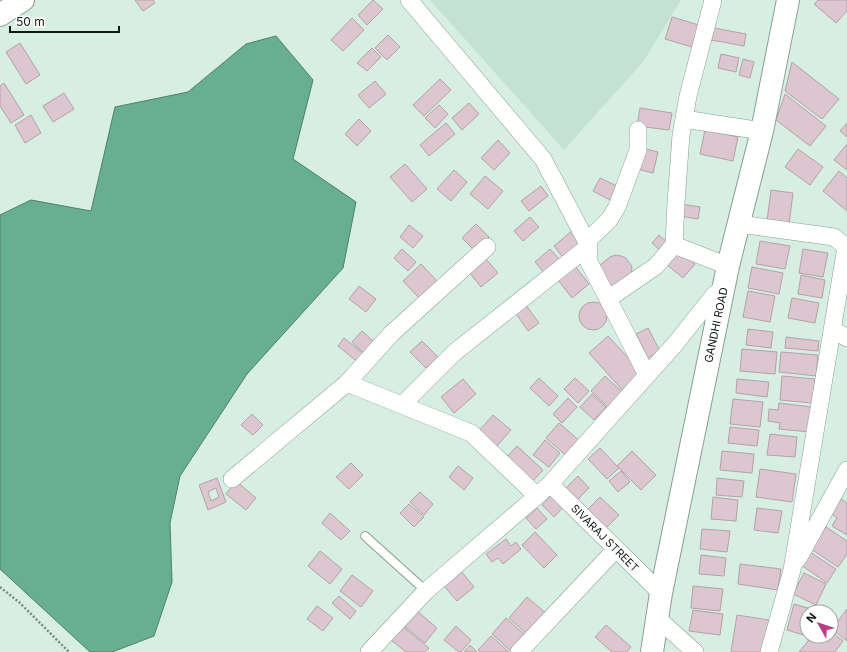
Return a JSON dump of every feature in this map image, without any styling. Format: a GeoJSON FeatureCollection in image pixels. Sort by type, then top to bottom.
{"type":"FeatureCollection","features":[{"type":"Feature","properties":{"kind":"main road"},"geometry":{"type":"LineString","coordinates":[[0,15],[23,0]]}},
{"type":"Feature","properties":{"kind":"main road","name":"GANDHI ROAD"},"geometry":{"type":"LineString","coordinates":[[652,652],[656,617],[723,288],[762,131],[788,0]]}},
{"type":"Feature","properties":{"kind":"street"},"geometry":{"type":"LineString","coordinates":[[409,0],[543,159],[588,244],[588,260],[647,375]]}},
{"type":"Feature","properties":{"kind":"street"},"geometry":{"type":"LineString","coordinates":[[608,299],[656,266],[674,245],[681,135],[688,96],[713,0]]}},
{"type":"Feature","properties":{"kind":"street"},"geometry":{"type":"LineString","coordinates":[[684,119],[762,131]]}},
{"type":"Feature","properties":{"kind":"street"},"geometry":{"type":"LineString","coordinates":[[402,405],[455,352],[588,244],[609,220],[617,207],[638,150],[638,130]]}},
{"type":"Feature","properties":{"kind":"street"},"geometry":{"type":"LineString","coordinates":[[739,224],[834,238],[847,247],[792,570],[769,652]]}},
{"type":"Feature","properties":{"kind":"street"},"geometry":{"type":"LineString","coordinates":[[674,245],[728,266]]}},
{"type":"Feature","properties":{"kind":"street"},"geometry":{"type":"LineString","coordinates":[[232,479],[347,383],[391,334],[487,247]]}},
{"type":"Feature","properties":{"kind":"street"},"geometry":{"type":"LineString","coordinates":[[370,652],[426,591],[550,484],[676,343],[714,295],[723,288]]}},
{"type":"Feature","properties":{"kind":"street"},"geometry":{"type":"LineString","coordinates":[[832,329],[847,338]]}},
{"type":"Feature","properties":{"kind":"street"},"geometry":{"type":"LineString","coordinates":[[347,383],[471,432],[537,496]]}},
{"type":"Feature","properties":{"kind":"street"},"geometry":{"type":"LineString","coordinates":[[792,570],[847,470]]}},
{"type":"Feature","properties":{"kind":"street","name":"SIVARAJ STREET"},"geometry":{"type":"LineString","coordinates":[[550,484],[661,593]]}},
{"type":"Feature","properties":{"kind":"street"},"geometry":{"type":"LineString","coordinates":[[519,652],[616,549]]}},
{"type":"Feature","properties":{"kind":"street"},"geometry":{"type":"LineString","coordinates":[[656,617],[695,652]]}},
{"type":"Feature","properties":{"kind":"lane"},"geometry":{"type":"LineString","coordinates":[[364,536],[426,591]]}},
{"type":"Feature","properties":{"kind":"path"},"geometry":{"type":"LineString","coordinates":[[0,587],[20,603],[69,652]]}},
{"type":"Feature","properties":{"kind":"shaded area"},"geometry":{"type":"Polygon","coordinates":[[[430,0],[681,0],[643,62],[564,150],[430,0]]]}},
{"type":"Feature","properties":{"kind":"shaded area"},"geometry":{"type":"Polygon","coordinates":[[[276,36],[313,80],[293,159],[356,202],[343,268],[247,374],[180,476],[170,523],[172,582],[154,636],[112,652],[90,652],[0,569],[0,215],[31,200],[91,211],[115,107],[188,92],[246,44],[276,36]]]}},
{"type":"Feature","properties":{"kind":"building"},"geometry":{"type":"Polygon","coordinates":[[[135,0],[153,0],[155,3],[143,11],[135,0]]]}},
{"type":"Feature","properties":{"kind":"building"},"geometry":{"type":"Polygon","coordinates":[[[373,0],[383,9],[367,25],[358,15],[373,0]]]}},
{"type":"Feature","properties":{"kind":"building"},"geometry":{"type":"Polygon","coordinates":[[[818,0],[847,0],[847,11],[836,23],[814,4],[818,0]]]}},
{"type":"Feature","properties":{"kind":"building"},"geometry":{"type":"Polygon","coordinates":[[[672,17],[699,25],[692,47],[665,39],[672,17]]]}},
{"type":"Feature","properties":{"kind":"building"},"geometry":{"type":"Polygon","coordinates":[[[352,18],[364,30],[343,51],[331,40],[352,18]]]}},
{"type":"Feature","properties":{"kind":"building"},"geometry":{"type":"Polygon","coordinates":[[[709,27],[746,34],[744,46],[706,39],[709,27]]]}},
{"type":"Feature","properties":{"kind":"building"},"geometry":{"type":"Polygon","coordinates":[[[388,35],[400,47],[387,60],[375,48],[388,35]]]}},
{"type":"Feature","properties":{"kind":"building"},"geometry":{"type":"Polygon","coordinates":[[[20,43],[40,75],[26,84],[6,52],[20,43]]]}},
{"type":"Feature","properties":{"kind":"building"},"geometry":{"type":"Polygon","coordinates":[[[372,48],[381,57],[367,71],[357,63],[372,48]]]}},
{"type":"Feature","properties":{"kind":"building"},"geometry":{"type":"Polygon","coordinates":[[[721,54],[739,58],[736,72],[718,68],[721,54]]]}},
{"type":"Feature","properties":{"kind":"building"},"geometry":{"type":"Polygon","coordinates":[[[743,59],[754,62],[750,78],[739,75],[743,59]]]}},
{"type":"Feature","properties":{"kind":"building"},"geometry":{"type":"Polygon","coordinates":[[[792,62],[839,99],[822,119],[785,91],[792,62]]]}},
{"type":"Feature","properties":{"kind":"building"},"geometry":{"type":"Polygon","coordinates":[[[440,79],[451,90],[424,116],[413,105],[440,79]]]}},
{"type":"Feature","properties":{"kind":"building"},"geometry":{"type":"Polygon","coordinates":[[[375,81],[386,94],[369,108],[358,95],[375,81]]]}},
{"type":"Feature","properties":{"kind":"building"},"geometry":{"type":"Polygon","coordinates":[[[4,83],[24,115],[11,123],[0,106],[0,86],[4,83]]]}},
{"type":"Feature","properties":{"kind":"building"},"geometry":{"type":"Polygon","coordinates":[[[64,93],[74,109],[53,122],[43,106],[64,93]]]}},
{"type":"Feature","properties":{"kind":"building"},"geometry":{"type":"Polygon","coordinates":[[[785,94],[826,126],[810,146],[776,120],[785,94]]]}},
{"type":"Feature","properties":{"kind":"building"},"geometry":{"type":"Polygon","coordinates":[[[469,103],[479,114],[462,130],[452,118],[469,103]]]}},
{"type":"Feature","properties":{"kind":"building"},"geometry":{"type":"Polygon","coordinates":[[[439,105],[448,114],[435,128],[425,118],[439,105]]]}},
{"type":"Feature","properties":{"kind":"building"},"geometry":{"type":"Polygon","coordinates":[[[640,108],[672,113],[669,130],[637,126],[640,108]]]}},
{"type":"Feature","properties":{"kind":"building"},"geometry":{"type":"Polygon","coordinates":[[[31,115],[41,133],[25,143],[15,125],[31,115]]]}},
{"type":"Feature","properties":{"kind":"building"},"geometry":{"type":"Polygon","coordinates":[[[359,119],[371,131],[357,146],[345,134],[359,119]]]}},
{"type":"Feature","properties":{"kind":"building"},"geometry":{"type":"Polygon","coordinates":[[[446,123],[455,134],[429,156],[420,145],[446,123]]]}},
{"type":"Feature","properties":{"kind":"building"},"geometry":{"type":"Polygon","coordinates":[[[847,123],[847,137],[840,131],[847,123]]]}},
{"type":"Feature","properties":{"kind":"building"},"geometry":{"type":"Polygon","coordinates":[[[705,130],[738,137],[733,161],[700,154],[705,130]]]}},
{"type":"Feature","properties":{"kind":"building"},"geometry":{"type":"Polygon","coordinates":[[[498,140],[510,153],[494,170],[481,158],[498,140]]]}},
{"type":"Feature","properties":{"kind":"building"},"geometry":{"type":"Polygon","coordinates":[[[847,144],[847,170],[834,160],[847,144]]]}},
{"type":"Feature","properties":{"kind":"building"},"geometry":{"type":"Polygon","coordinates":[[[642,148],[658,152],[653,173],[637,169],[642,148]]]}},
{"type":"Feature","properties":{"kind":"building"},"geometry":{"type":"Polygon","coordinates":[[[798,149],[823,167],[810,185],[785,167],[798,149]]]}},
{"type":"Feature","properties":{"kind":"building"},"geometry":{"type":"Polygon","coordinates":[[[405,164],[427,189],[412,202],[390,177],[405,164]]]}},
{"type":"Feature","properties":{"kind":"building"},"geometry":{"type":"Polygon","coordinates":[[[454,170],[467,182],[451,201],[437,189],[454,170]]]}},
{"type":"Feature","properties":{"kind":"building"},"geometry":{"type":"Polygon","coordinates":[[[839,171],[847,178],[847,211],[823,191],[839,171]]]}},
{"type":"Feature","properties":{"kind":"building"},"geometry":{"type":"Polygon","coordinates":[[[485,176],[503,191],[488,209],[470,194],[485,176]]]}},
{"type":"Feature","properties":{"kind":"building"},"geometry":{"type":"Polygon","coordinates":[[[600,178],[619,187],[612,201],[593,191],[600,178]]]}},
{"type":"Feature","properties":{"kind":"building"},"geometry":{"type":"Polygon","coordinates":[[[541,186],[548,196],[529,211],[521,201],[541,186]]]}},
{"type":"Feature","properties":{"kind":"building"},"geometry":{"type":"Polygon","coordinates":[[[771,190],[793,193],[789,224],[767,221],[771,190]]]}},
{"type":"Feature","properties":{"kind":"building"},"geometry":{"type":"Polygon","coordinates":[[[682,204],[700,207],[698,219],[680,216],[682,204]]]}},
{"type":"Feature","properties":{"kind":"building"},"geometry":{"type":"Polygon","coordinates":[[[530,217],[539,227],[523,241],[514,231],[530,217]]]}},
{"type":"Feature","properties":{"kind":"building"},"geometry":{"type":"Polygon","coordinates":[[[476,224],[489,237],[475,251],[462,238],[476,224]]]}},
{"type":"Feature","properties":{"kind":"building"},"geometry":{"type":"Polygon","coordinates":[[[409,225],[423,236],[413,248],[400,237],[409,225]]]}},
{"type":"Feature","properties":{"kind":"building"},"geometry":{"type":"Polygon","coordinates":[[[574,229],[586,244],[565,260],[554,246],[574,229]]]}},
{"type":"Feature","properties":{"kind":"building"},"geometry":{"type":"Polygon","coordinates":[[[659,235],[668,243],[661,251],[652,243],[659,235]]]}},
{"type":"Feature","properties":{"kind":"building"},"geometry":{"type":"Polygon","coordinates":[[[760,241],[790,246],[785,269],[756,264],[760,241]]]}},
{"type":"Feature","properties":{"kind":"building"},"geometry":{"type":"Polygon","coordinates":[[[402,249],[416,262],[408,271],[394,258],[402,249]]]}},
{"type":"Feature","properties":{"kind":"building"},"geometry":{"type":"Polygon","coordinates":[[[550,249],[561,261],[546,275],[535,262],[550,249]]]}},
{"type":"Feature","properties":{"kind":"building"},"geometry":{"type":"Polygon","coordinates":[[[803,249],[828,253],[823,277],[799,273],[803,249]]]}},
{"type":"Feature","properties":{"kind":"building"},"geometry":{"type":"Polygon","coordinates":[[[677,250],[695,264],[683,278],[666,264],[677,250]]]}},
{"type":"Feature","properties":{"kind":"building"},"geometry":{"type":"Polygon","coordinates":[[[615,255],[626,258],[632,267],[631,279],[612,288],[608,286],[600,265],[615,255]]]}},
{"type":"Feature","properties":{"kind":"building"},"geometry":{"type":"Polygon","coordinates":[[[486,259],[498,273],[481,287],[469,272],[486,259]]]}},
{"type":"Feature","properties":{"kind":"building"},"geometry":{"type":"Polygon","coordinates":[[[421,264],[437,281],[419,298],[403,281],[421,264]]]}},
{"type":"Feature","properties":{"kind":"building"},"geometry":{"type":"Polygon","coordinates":[[[575,266],[589,284],[572,298],[558,280],[575,266]]]}},
{"type":"Feature","properties":{"kind":"building"},"geometry":{"type":"Polygon","coordinates":[[[752,267],[783,273],[779,294],[748,288],[752,267]]]}},
{"type":"Feature","properties":{"kind":"building"},"geometry":{"type":"Polygon","coordinates":[[[801,275],[825,280],[822,298],[798,294],[801,275]]]}},
{"type":"Feature","properties":{"kind":"building"},"geometry":{"type":"Polygon","coordinates":[[[359,286],[376,299],[366,312],[349,299],[359,286]]]}},
{"type":"Feature","properties":{"kind":"building"},"geometry":{"type":"Polygon","coordinates":[[[748,291],[775,296],[770,322],[743,317],[748,291]]]}},
{"type":"Feature","properties":{"kind":"building"},"geometry":{"type":"Polygon","coordinates":[[[792,298],[819,303],[815,323],[788,318],[792,298]]]}},
{"type":"Feature","properties":{"kind":"building"},"geometry":{"type":"Polygon","coordinates":[[[593,302],[603,306],[607,316],[603,326],[593,330],[583,326],[579,316],[583,306],[593,302]]]}},
{"type":"Feature","properties":{"kind":"building"},"geometry":{"type":"Polygon","coordinates":[[[525,304],[539,323],[528,331],[515,312],[525,304]]]}},
{"type":"Feature","properties":{"kind":"building"},"geometry":{"type":"Polygon","coordinates":[[[648,328],[660,351],[648,358],[636,334],[648,328]]]}},
{"type":"Feature","properties":{"kind":"building"},"geometry":{"type":"Polygon","coordinates":[[[748,329],[773,332],[771,348],[746,345],[748,329]]]}},
{"type":"Feature","properties":{"kind":"building"},"geometry":{"type":"Polygon","coordinates":[[[362,331],[375,343],[365,354],[352,342],[362,331]]]}},
{"type":"Feature","properties":{"kind":"building"},"geometry":{"type":"Polygon","coordinates":[[[608,336],[643,374],[624,392],[589,353],[608,336]]]}},
{"type":"Feature","properties":{"kind":"building"},"geometry":{"type":"Polygon","coordinates":[[[786,337],[819,341],[818,351],[785,348],[786,337]]]}},
{"type":"Feature","properties":{"kind":"building"},"geometry":{"type":"Polygon","coordinates":[[[344,338],[365,355],[359,363],[338,346],[344,338]]]}},
{"type":"Feature","properties":{"kind":"building"},"geometry":{"type":"Polygon","coordinates":[[[422,341],[438,357],[426,368],[410,352],[422,341]]]}},
{"type":"Feature","properties":{"kind":"building"},"geometry":{"type":"Polygon","coordinates":[[[742,349],[777,352],[775,374],[740,371],[742,349]]]}},
{"type":"Feature","properties":{"kind":"building"},"geometry":{"type":"Polygon","coordinates":[[[781,352],[818,355],[816,376],[779,372],[781,352]]]}},
{"type":"Feature","properties":{"kind":"building"},"geometry":{"type":"Polygon","coordinates":[[[605,376],[622,392],[608,407],[591,391],[605,376]]]}},
{"type":"Feature","properties":{"kind":"building"},"geometry":{"type":"Polygon","coordinates":[[[782,376],[815,379],[812,403],[780,400],[782,376]]]}},
{"type":"Feature","properties":{"kind":"building"},"geometry":{"type":"Polygon","coordinates":[[[539,378],[558,396],[549,406],[530,388],[539,378]]]}},
{"type":"Feature","properties":{"kind":"building"},"geometry":{"type":"Polygon","coordinates":[[[575,378],[589,391],[578,403],[564,389],[575,378]]]}},
{"type":"Feature","properties":{"kind":"building"},"geometry":{"type":"Polygon","coordinates":[[[463,379],[476,394],[454,413],[441,397],[463,379]]]}},
{"type":"Feature","properties":{"kind":"building"},"geometry":{"type":"Polygon","coordinates":[[[737,379],[769,382],[767,397],[736,393],[737,379]]]}},
{"type":"Feature","properties":{"kind":"building"},"geometry":{"type":"Polygon","coordinates":[[[592,394],[606,407],[594,420],[580,407],[592,394]]]}},
{"type":"Feature","properties":{"kind":"building"},"geometry":{"type":"Polygon","coordinates":[[[568,398],[577,407],[562,423],[553,414],[568,398]]]}},
{"type":"Feature","properties":{"kind":"building"},"geometry":{"type":"Polygon","coordinates":[[[733,399],[763,402],[760,427],[730,424],[733,399]]]}},
{"type":"Feature","properties":{"kind":"building"},"geometry":{"type":"Polygon","coordinates":[[[779,403],[812,407],[810,432],[779,429],[780,423],[768,421],[769,409],[778,410],[779,403]]]}},
{"type":"Feature","properties":{"kind":"building"},"geometry":{"type":"Polygon","coordinates":[[[252,414],[263,425],[253,435],[241,425],[252,414]]]}},
{"type":"Feature","properties":{"kind":"building"},"geometry":{"type":"Polygon","coordinates":[[[493,415],[511,430],[496,447],[478,432],[493,415]]]}},
{"type":"Feature","properties":{"kind":"building"},"geometry":{"type":"Polygon","coordinates":[[[559,423],[582,443],[569,458],[546,438],[559,423]]]}},
{"type":"Feature","properties":{"kind":"building"},"geometry":{"type":"Polygon","coordinates":[[[730,427],[759,430],[757,446],[728,443],[730,427]]]}},
{"type":"Feature","properties":{"kind":"building"},"geometry":{"type":"Polygon","coordinates":[[[770,434],[797,437],[795,457],[767,455],[770,434]]]}},
{"type":"Feature","properties":{"kind":"building"},"geometry":{"type":"Polygon","coordinates":[[[545,440],[560,453],[549,467],[533,455],[545,440]]]}},
{"type":"Feature","properties":{"kind":"building"},"geometry":{"type":"Polygon","coordinates":[[[517,446],[543,470],[530,484],[505,459],[517,446]]]}},
{"type":"Feature","properties":{"kind":"building"},"geometry":{"type":"Polygon","coordinates":[[[600,448],[619,468],[607,479],[588,459],[600,448]]]}},
{"type":"Feature","properties":{"kind":"building"},"geometry":{"type":"Polygon","coordinates":[[[632,451],[656,475],[641,490],[617,466],[632,451]]]}},
{"type":"Feature","properties":{"kind":"building"},"geometry":{"type":"Polygon","coordinates":[[[722,451],[754,454],[752,473],[720,470],[722,451]]]}},
{"type":"Feature","properties":{"kind":"building"},"geometry":{"type":"Polygon","coordinates":[[[351,463],[363,475],[349,489],[336,477],[351,463]]]}},
{"type":"Feature","properties":{"kind":"building"},"geometry":{"type":"Polygon","coordinates":[[[458,466],[473,478],[464,490],[449,477],[458,466]]]}},
{"type":"Feature","properties":{"kind":"building"},"geometry":{"type":"Polygon","coordinates":[[[760,469],[796,474],[792,502],[756,497],[760,469]]]}},
{"type":"Feature","properties":{"kind":"building"},"geometry":{"type":"Polygon","coordinates":[[[621,471],[630,482],[618,492],[609,481],[621,471]]]}},
{"type":"Feature","properties":{"kind":"building"},"geometry":{"type":"Polygon","coordinates":[[[578,476],[589,488],[576,501],[564,490],[578,476]]]}},
{"type":"Feature","properties":{"kind":"building"},"geometry":{"type":"Polygon","coordinates":[[[217,478],[226,502],[208,510],[199,485],[217,478]],[[216,488],[208,492],[211,501],[219,497],[216,488]]]}},
{"type":"Feature","properties":{"kind":"building"},"geometry":{"type":"Polygon","coordinates":[[[717,478],[744,481],[742,497],[716,495],[717,478]]]}},
{"type":"Feature","properties":{"kind":"building"},"geometry":{"type":"Polygon","coordinates":[[[236,481],[256,498],[246,510],[226,494],[236,481]]]}},
{"type":"Feature","properties":{"kind":"building"},"geometry":{"type":"Polygon","coordinates":[[[420,492],[433,504],[424,515],[410,502],[420,492]]]}},
{"type":"Feature","properties":{"kind":"building"},"geometry":{"type":"Polygon","coordinates":[[[553,493],[565,505],[554,517],[542,505],[553,493]]]}},
{"type":"Feature","properties":{"kind":"building"},"geometry":{"type":"Polygon","coordinates":[[[600,497],[619,515],[604,530],[585,512],[600,497]]]}},
{"type":"Feature","properties":{"kind":"building"},"geometry":{"type":"Polygon","coordinates":[[[713,497],[738,500],[736,521],[711,519],[713,497]]]}},
{"type":"Feature","properties":{"kind":"building"},"geometry":{"type":"Polygon","coordinates":[[[840,498],[847,503],[847,535],[832,526],[837,518],[830,513],[840,498]]]}},
{"type":"Feature","properties":{"kind":"building"},"geometry":{"type":"Polygon","coordinates":[[[409,504],[424,517],[414,527],[400,513],[409,504]]]}},
{"type":"Feature","properties":{"kind":"building"},"geometry":{"type":"Polygon","coordinates":[[[537,508],[547,519],[536,529],[526,518],[537,508]]]}},
{"type":"Feature","properties":{"kind":"building"},"geometry":{"type":"Polygon","coordinates":[[[757,508],[782,511],[778,533],[754,530],[757,508]]]}},
{"type":"Feature","properties":{"kind":"building"},"geometry":{"type":"Polygon","coordinates":[[[330,513],[350,531],[341,540],[322,523],[330,513]]]}},
{"type":"Feature","properties":{"kind":"building"},"geometry":{"type":"Polygon","coordinates":[[[826,527],[847,541],[847,554],[838,567],[811,549],[826,527]]]}},
{"type":"Feature","properties":{"kind":"building"},"geometry":{"type":"Polygon","coordinates":[[[702,529],[730,531],[727,552],[700,549],[702,529]]]}},
{"type":"Feature","properties":{"kind":"building"},"geometry":{"type":"Polygon","coordinates":[[[535,532],[557,555],[544,568],[522,545],[535,532]]]}},
{"type":"Feature","properties":{"kind":"building"},"geometry":{"type":"Polygon","coordinates":[[[506,539],[511,546],[516,542],[521,549],[503,564],[498,558],[492,562],[486,554],[506,539]]]}},
{"type":"Feature","properties":{"kind":"building"},"geometry":{"type":"Polygon","coordinates":[[[320,551],[342,569],[330,584],[308,566],[320,551]]]}},
{"type":"Feature","properties":{"kind":"building"},"geometry":{"type":"Polygon","coordinates":[[[810,552],[836,569],[827,583],[801,565],[810,552]]]}},
{"type":"Feature","properties":{"kind":"building"},"geometry":{"type":"Polygon","coordinates":[[[701,555],[726,558],[724,576],[699,574],[701,555]]]}},
{"type":"Feature","properties":{"kind":"building"},"geometry":{"type":"Polygon","coordinates":[[[740,564],[781,569],[778,590],[738,584],[740,564]]]}},
{"type":"Feature","properties":{"kind":"building"},"geometry":{"type":"Polygon","coordinates":[[[461,571],[474,587],[457,601],[444,586],[461,571]]]}},
{"type":"Feature","properties":{"kind":"building"},"geometry":{"type":"Polygon","coordinates":[[[804,573],[826,584],[816,604],[793,594],[804,573]]]}},
{"type":"Feature","properties":{"kind":"building"},"geometry":{"type":"Polygon","coordinates":[[[352,575],[373,591],[361,607],[340,591],[352,575]]]}},
{"type":"Feature","properties":{"kind":"building"},"geometry":{"type":"Polygon","coordinates":[[[693,586],[723,589],[720,611],[691,608],[693,586]]]}},
{"type":"Feature","properties":{"kind":"building"},"geometry":{"type":"Polygon","coordinates":[[[339,596],[356,611],[350,619],[332,603],[339,596]]]}},
{"type":"Feature","properties":{"kind":"building"},"geometry":{"type":"Polygon","coordinates":[[[527,597],[547,614],[528,635],[509,618],[527,597]]]}},
{"type":"Feature","properties":{"kind":"building"},"geometry":{"type":"Polygon","coordinates":[[[794,604],[799,605],[799,634],[787,630],[794,604]]]}},
{"type":"Feature","properties":{"kind":"building"},"geometry":{"type":"Polygon","coordinates":[[[317,606],[333,618],[323,631],[307,619],[317,606]]]}},
{"type":"Feature","properties":{"kind":"building"},"geometry":{"type":"Polygon","coordinates":[[[847,609],[847,641],[839,635],[839,620],[847,609]]]}},
{"type":"Feature","properties":{"kind":"building"},"geometry":{"type":"Polygon","coordinates":[[[416,610],[437,628],[425,643],[403,625],[416,610]]]}},
{"type":"Feature","properties":{"kind":"building"},"geometry":{"type":"Polygon","coordinates":[[[693,610],[723,614],[720,635],[689,631],[693,610]]]}},
{"type":"Feature","properties":{"kind":"building"},"geometry":{"type":"Polygon","coordinates":[[[737,615],[769,620],[763,652],[731,652],[737,615]]]}},
{"type":"Feature","properties":{"kind":"building"},"geometry":{"type":"Polygon","coordinates":[[[506,618],[526,636],[512,652],[492,634],[506,618]]]}},
{"type":"Feature","properties":{"kind":"building"},"geometry":{"type":"Polygon","coordinates":[[[606,625],[631,647],[627,652],[612,652],[595,637],[606,625]]]}},
{"type":"Feature","properties":{"kind":"building"},"geometry":{"type":"Polygon","coordinates":[[[402,626],[429,648],[425,652],[406,652],[391,640],[402,626]]]}},
{"type":"Feature","properties":{"kind":"building"},"geometry":{"type":"Polygon","coordinates":[[[456,626],[471,640],[461,652],[444,640],[456,626]]]}},
{"type":"Feature","properties":{"kind":"building"},"geometry":{"type":"Polygon","coordinates":[[[491,636],[509,652],[480,652],[478,650],[491,636]]]}},
{"type":"Feature","properties":{"kind":"building"},"geometry":{"type":"Polygon","coordinates":[[[839,638],[843,641],[835,652],[799,652],[806,644],[839,644],[839,638]]]}},
{"type":"Feature","properties":{"kind":"building"},"geometry":{"type":"Polygon","coordinates":[[[470,645],[477,652],[464,652],[470,645]]]}}]}
